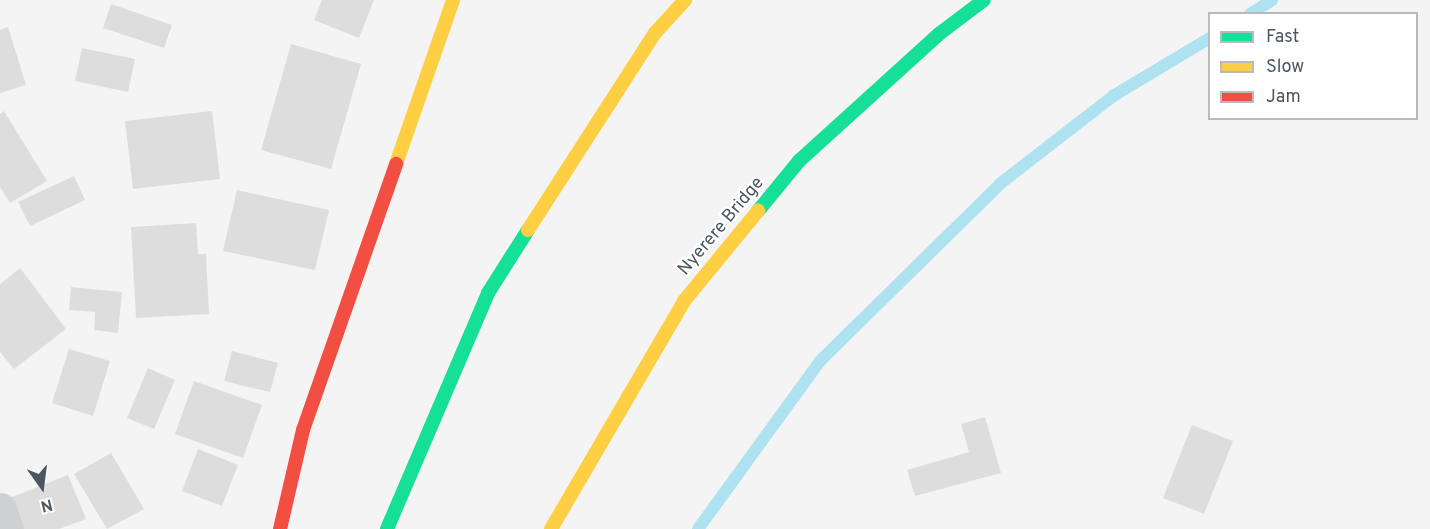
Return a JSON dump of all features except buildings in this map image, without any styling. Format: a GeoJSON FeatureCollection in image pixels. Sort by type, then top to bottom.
{"type":"FeatureCollection","features":[{"type":"Feature","properties":{"kind":"main road"},"geometry":{"type":"LineString","coordinates":[[280,529],[303,430],[453,0]]}},
{"type":"Feature","properties":{"kind":"main road"},"geometry":{"type":"LineString","coordinates":[[387,529],[488,293],[655,33],[684,0]]}},
{"type":"Feature","properties":{"kind":"main road","name":"Nyerere Bridge"},"geometry":{"type":"LineString","coordinates":[[551,529],[684,301],[800,161],[939,34],[984,0]]}},
{"type":"Feature","properties":{"kind":"street"},"geometry":{"type":"LineString","coordinates":[[0,509],[7,529]]}},
{"type":"Feature","properties":{"kind":"waterway"},"geometry":{"type":"LineString","coordinates":[[1253,12],[1272,0]]}},
{"type":"Feature","properties":{"kind":"waterway"},"geometry":{"type":"LineString","coordinates":[[698,529],[820,361],[1001,183],[1113,96],[1208,39]]}},
{"type":"Feature","properties":{"kind":"traffic: fast"},"geometry":{"type":"LineString","coordinates":[[758,211],[799,161],[939,34],[984,0]]}},
{"type":"Feature","properties":{"kind":"traffic: fast"},"geometry":{"type":"LineString","coordinates":[[387,529],[488,293],[528,230]]}},
{"type":"Feature","properties":{"kind":"traffic: slow"},"geometry":{"type":"LineString","coordinates":[[396,164],[453,0]]}},
{"type":"Feature","properties":{"kind":"traffic: slow"},"geometry":{"type":"LineString","coordinates":[[528,230],[655,33],[685,0]]}},
{"type":"Feature","properties":{"kind":"traffic: slow"},"geometry":{"type":"LineString","coordinates":[[551,529],[684,301],[758,211]]}},
{"type":"Feature","properties":{"kind":"traffic: jam"},"geometry":{"type":"LineString","coordinates":[[280,529],[303,430],[396,164]]}}]}
